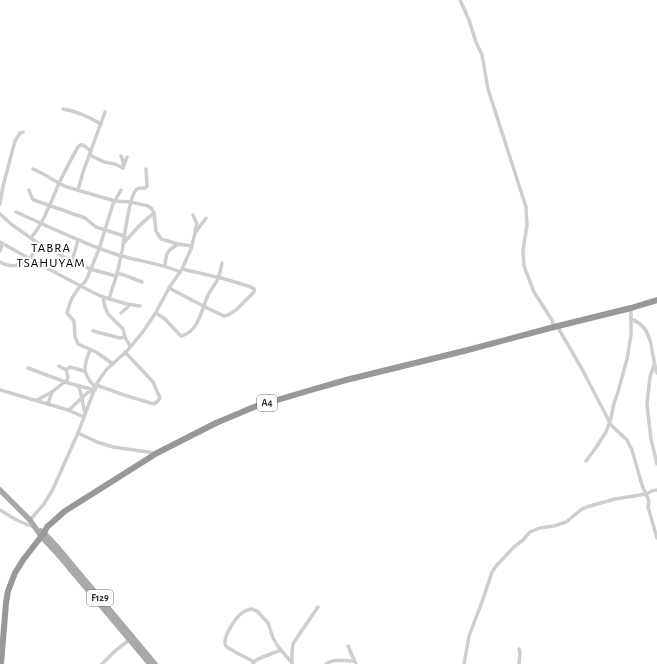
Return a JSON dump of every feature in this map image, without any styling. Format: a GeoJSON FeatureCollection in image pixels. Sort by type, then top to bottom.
{"type":"FeatureCollection","features":[{"type":"Feature","properties":{"kind":"highway","name":"A4"},"geometry":{"type":"LineString","coordinates":[[1,664],[8,591],[15,573],[47,527],[64,511],[157,453],[216,423],[254,407],[346,380],[464,351],[657,300]]}},
{"type":"Feature","properties":{"kind":"main road","name":"F129"},"geometry":{"type":"LineString","coordinates":[[0,490],[35,527],[58,548],[155,664]]}},
{"type":"Feature","properties":{"kind":"main road","name":"F129"},"geometry":{"type":"LineString","coordinates":[[42,534],[150,664]]}},
{"type":"Feature","properties":{"kind":"street"},"geometry":{"type":"LineString","coordinates":[[460,0],[482,55],[488,89],[526,206],[527,225],[523,250],[524,266],[534,292],[582,369],[609,422],[627,440],[632,450],[648,501],[652,524],[657,538]]}},
{"type":"Feature","properties":{"kind":"street"},"geometry":{"type":"LineString","coordinates":[[63,109],[72,110],[101,124]]}},
{"type":"Feature","properties":{"kind":"street"},"geometry":{"type":"LineString","coordinates":[[78,190],[105,112]]}},
{"type":"Feature","properties":{"kind":"street"},"geometry":{"type":"LineString","coordinates":[[0,204],[3,186],[15,141],[20,133],[23,132]]}},
{"type":"Feature","properties":{"kind":"street"},"geometry":{"type":"LineString","coordinates":[[31,238],[39,229],[40,223],[71,158],[80,145],[83,145],[90,153],[104,162],[118,165],[123,168]]}},
{"type":"Feature","properties":{"kind":"street"},"geometry":{"type":"LineString","coordinates":[[121,156],[123,168]]}},
{"type":"Feature","properties":{"kind":"street"},"geometry":{"type":"LineString","coordinates":[[123,168],[127,157]]}},
{"type":"Feature","properties":{"kind":"street"},"geometry":{"type":"LineString","coordinates":[[109,299],[121,256],[127,218],[134,191],[138,188],[145,188],[147,186],[146,169]]}},
{"type":"Feature","properties":{"kind":"street"},"geometry":{"type":"LineString","coordinates":[[33,170],[42,173],[59,184],[78,190],[115,201],[131,202],[148,206],[154,213],[156,231],[161,239],[192,246]]}},
{"type":"Feature","properties":{"kind":"street"},"geometry":{"type":"LineString","coordinates":[[29,190],[34,200],[85,218],[96,227],[124,236]]}},
{"type":"Feature","properties":{"kind":"street"},"geometry":{"type":"LineString","coordinates":[[113,364],[96,352],[78,344],[74,337],[74,321],[67,313],[68,306],[80,286],[85,282],[120,190]]}},
{"type":"Feature","properties":{"kind":"street"},"geometry":{"type":"LineString","coordinates":[[16,212],[78,240],[121,256],[181,271],[219,278],[251,287],[254,289],[254,292],[236,310],[224,316],[169,288]]}},
{"type":"Feature","properties":{"kind":"street"},"geometry":{"type":"LineString","coordinates":[[123,244],[134,230],[154,213]]}},
{"type":"Feature","properties":{"kind":"street"},"geometry":{"type":"LineString","coordinates":[[0,214],[31,238],[72,261],[90,269],[116,275],[124,275],[142,282]]}},
{"type":"Feature","properties":{"kind":"street"},"geometry":{"type":"LineString","coordinates":[[30,520],[44,504],[52,491],[101,377],[142,333],[156,313],[169,288],[181,271],[192,246],[197,224],[192,215]]}},
{"type":"Feature","properties":{"kind":"street"},"geometry":{"type":"LineString","coordinates":[[195,233],[206,218]]}},
{"type":"Feature","properties":{"kind":"street"},"geometry":{"type":"LineString","coordinates":[[72,261],[78,240]]}},
{"type":"Feature","properties":{"kind":"street"},"geometry":{"type":"LineString","coordinates":[[0,251],[1,243],[103,297],[140,306]]}},
{"type":"Feature","properties":{"kind":"street"},"geometry":{"type":"LineString","coordinates":[[0,262],[6,265],[24,265],[31,259],[39,243]]}},
{"type":"Feature","properties":{"kind":"street"},"geometry":{"type":"LineString","coordinates":[[165,266],[168,252],[178,244]]}},
{"type":"Feature","properties":{"kind":"street"},"geometry":{"type":"LineString","coordinates":[[156,313],[179,334],[182,336],[185,335],[200,319],[208,295],[219,278],[222,263]]}},
{"type":"Feature","properties":{"kind":"street"},"geometry":{"type":"LineString","coordinates":[[103,297],[108,314],[122,329],[130,346]]}},
{"type":"Feature","properties":{"kind":"street"},"geometry":{"type":"LineString","coordinates":[[121,312],[127,308],[129,304]]}},
{"type":"Feature","properties":{"kind":"street"},"geometry":{"type":"LineString","coordinates":[[586,461],[606,432],[612,414],[628,359],[631,335],[631,308]]}},
{"type":"Feature","properties":{"kind":"street"},"geometry":{"type":"LineString","coordinates":[[631,319],[640,324],[648,335],[653,350],[654,365],[657,372]]}},
{"type":"Feature","properties":{"kind":"street"},"geometry":{"type":"LineString","coordinates":[[93,331],[120,338],[125,337]]}},
{"type":"Feature","properties":{"kind":"street"},"geometry":{"type":"LineString","coordinates":[[90,350],[86,359],[84,371],[90,382],[96,387]]}},
{"type":"Feature","properties":{"kind":"street"},"geometry":{"type":"LineString","coordinates":[[28,368],[78,386],[96,387],[154,404],[160,398],[152,382],[125,352]]}},
{"type":"Feature","properties":{"kind":"street"},"geometry":{"type":"LineString","coordinates":[[654,365],[650,377],[647,404],[651,439],[657,464]]}},
{"type":"Feature","properties":{"kind":"street"},"geometry":{"type":"LineString","coordinates":[[37,400],[66,382],[68,377],[66,370],[59,366]]}},
{"type":"Feature","properties":{"kind":"street"},"geometry":{"type":"LineString","coordinates":[[66,370],[70,367],[84,371]]}},
{"type":"Feature","properties":{"kind":"street"},"geometry":{"type":"LineString","coordinates":[[78,386],[85,415]]}},
{"type":"Feature","properties":{"kind":"street"},"geometry":{"type":"LineString","coordinates":[[69,410],[87,393],[96,387]]}},
{"type":"Feature","properties":{"kind":"street"},"geometry":{"type":"LineString","coordinates":[[0,390],[85,415]]}},
{"type":"Feature","properties":{"kind":"street"},"geometry":{"type":"LineString","coordinates":[[48,404],[52,392]]}},
{"type":"Feature","properties":{"kind":"street"},"geometry":{"type":"LineString","coordinates":[[78,433],[97,442],[114,447],[157,453]]}},
{"type":"Feature","properties":{"kind":"street"},"geometry":{"type":"LineString","coordinates":[[464,664],[469,636],[492,572],[514,547],[530,532],[566,522],[582,508],[615,499],[646,494],[657,490]]}},
{"type":"Feature","properties":{"kind":"street"},"geometry":{"type":"LineString","coordinates":[[0,510],[20,522],[35,527]]}},
{"type":"Feature","properties":{"kind":"street"},"geometry":{"type":"LineString","coordinates":[[292,663],[293,644],[318,607]]}},
{"type":"Feature","properties":{"kind":"street"},"geometry":{"type":"LineString","coordinates":[[281,650],[258,659],[253,663],[230,649],[224,643],[226,635],[240,614],[253,609],[256,610],[268,623],[273,638],[292,663]]}},
{"type":"Feature","properties":{"kind":"street"},"geometry":{"type":"LineString","coordinates":[[102,664],[129,640]]}},
{"type":"Feature","properties":{"kind":"street"},"geometry":{"type":"LineString","coordinates":[[348,646],[355,663]]}},
{"type":"Feature","properties":{"kind":"street"},"geometry":{"type":"LineString","coordinates":[[519,649],[519,664]]}},
{"type":"Feature","properties":{"kind":"street"},"geometry":{"type":"LineString","coordinates":[[326,664],[334,660],[355,663]]}},
{"type":"Feature","properties":{"kind":"district","name":"TABRA TSAHUYAM"},"geometry":{"type":"Point","coordinates":[51,256]}}]}
